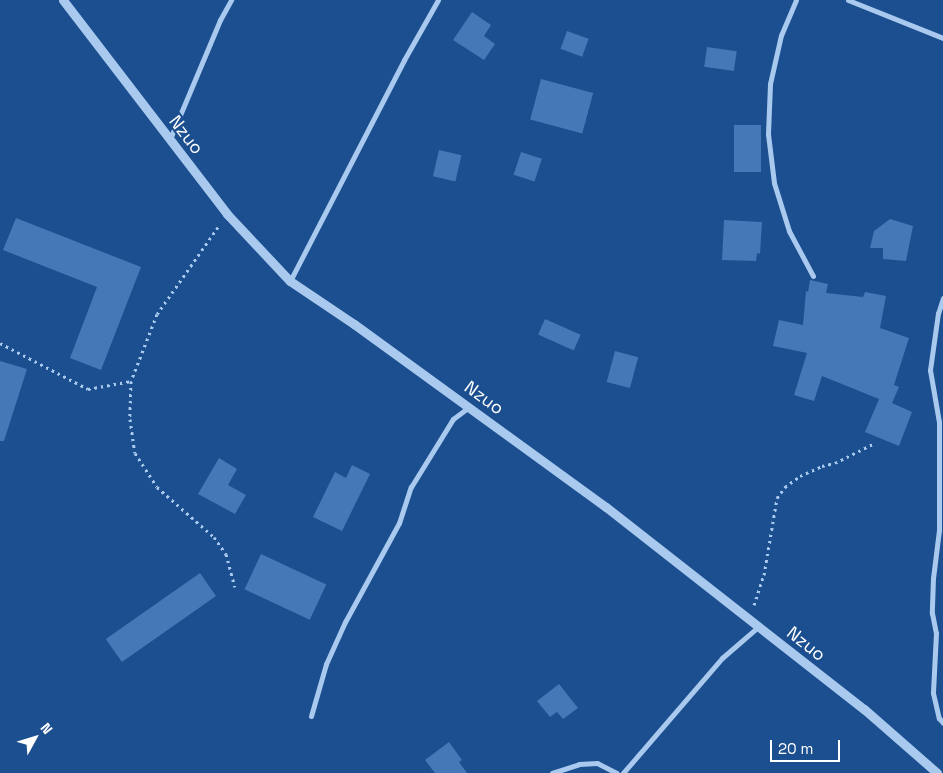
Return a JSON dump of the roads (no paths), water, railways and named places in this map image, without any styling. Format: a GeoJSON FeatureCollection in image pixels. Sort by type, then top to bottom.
{"type":"FeatureCollection","features":[{"type":"Feature","properties":{"kind":"street","name":"Nzuo"},"geometry":{"type":"LineString","coordinates":[[63,0],[169,141],[227,214],[290,281],[354,324],[606,507],[864,709],[937,773]]}},
{"type":"Feature","properties":{"kind":"street"},"geometry":{"type":"LineString","coordinates":[[169,141],[220,20],[231,0]]}},
{"type":"Feature","properties":{"kind":"street"},"geometry":{"type":"LineString","coordinates":[[290,281],[404,60],[438,0]]}},
{"type":"Feature","properties":{"kind":"street"},"geometry":{"type":"LineString","coordinates":[[796,0],[781,35],[770,84],[768,134],[777,191],[789,231],[812,276]]}},
{"type":"Feature","properties":{"kind":"street"},"geometry":{"type":"LineString","coordinates":[[848,0],[943,38]]}},
{"type":"Feature","properties":{"kind":"street"},"geometry":{"type":"LineString","coordinates":[[943,298],[938,313],[930,370],[939,422],[939,530],[933,578],[932,613],[936,633],[933,693],[939,718],[943,724]]}},
{"type":"Feature","properties":{"kind":"street"},"geometry":{"type":"LineString","coordinates":[[311,716],[326,664],[399,523],[411,487],[453,419],[469,407]]}},
{"type":"Feature","properties":{"kind":"street"},"geometry":{"type":"LineString","coordinates":[[624,773],[722,658],[758,627]]}},
{"type":"Feature","properties":{"kind":"street"},"geometry":{"type":"LineString","coordinates":[[552,773],[579,764],[597,763],[617,773]]}}]}
